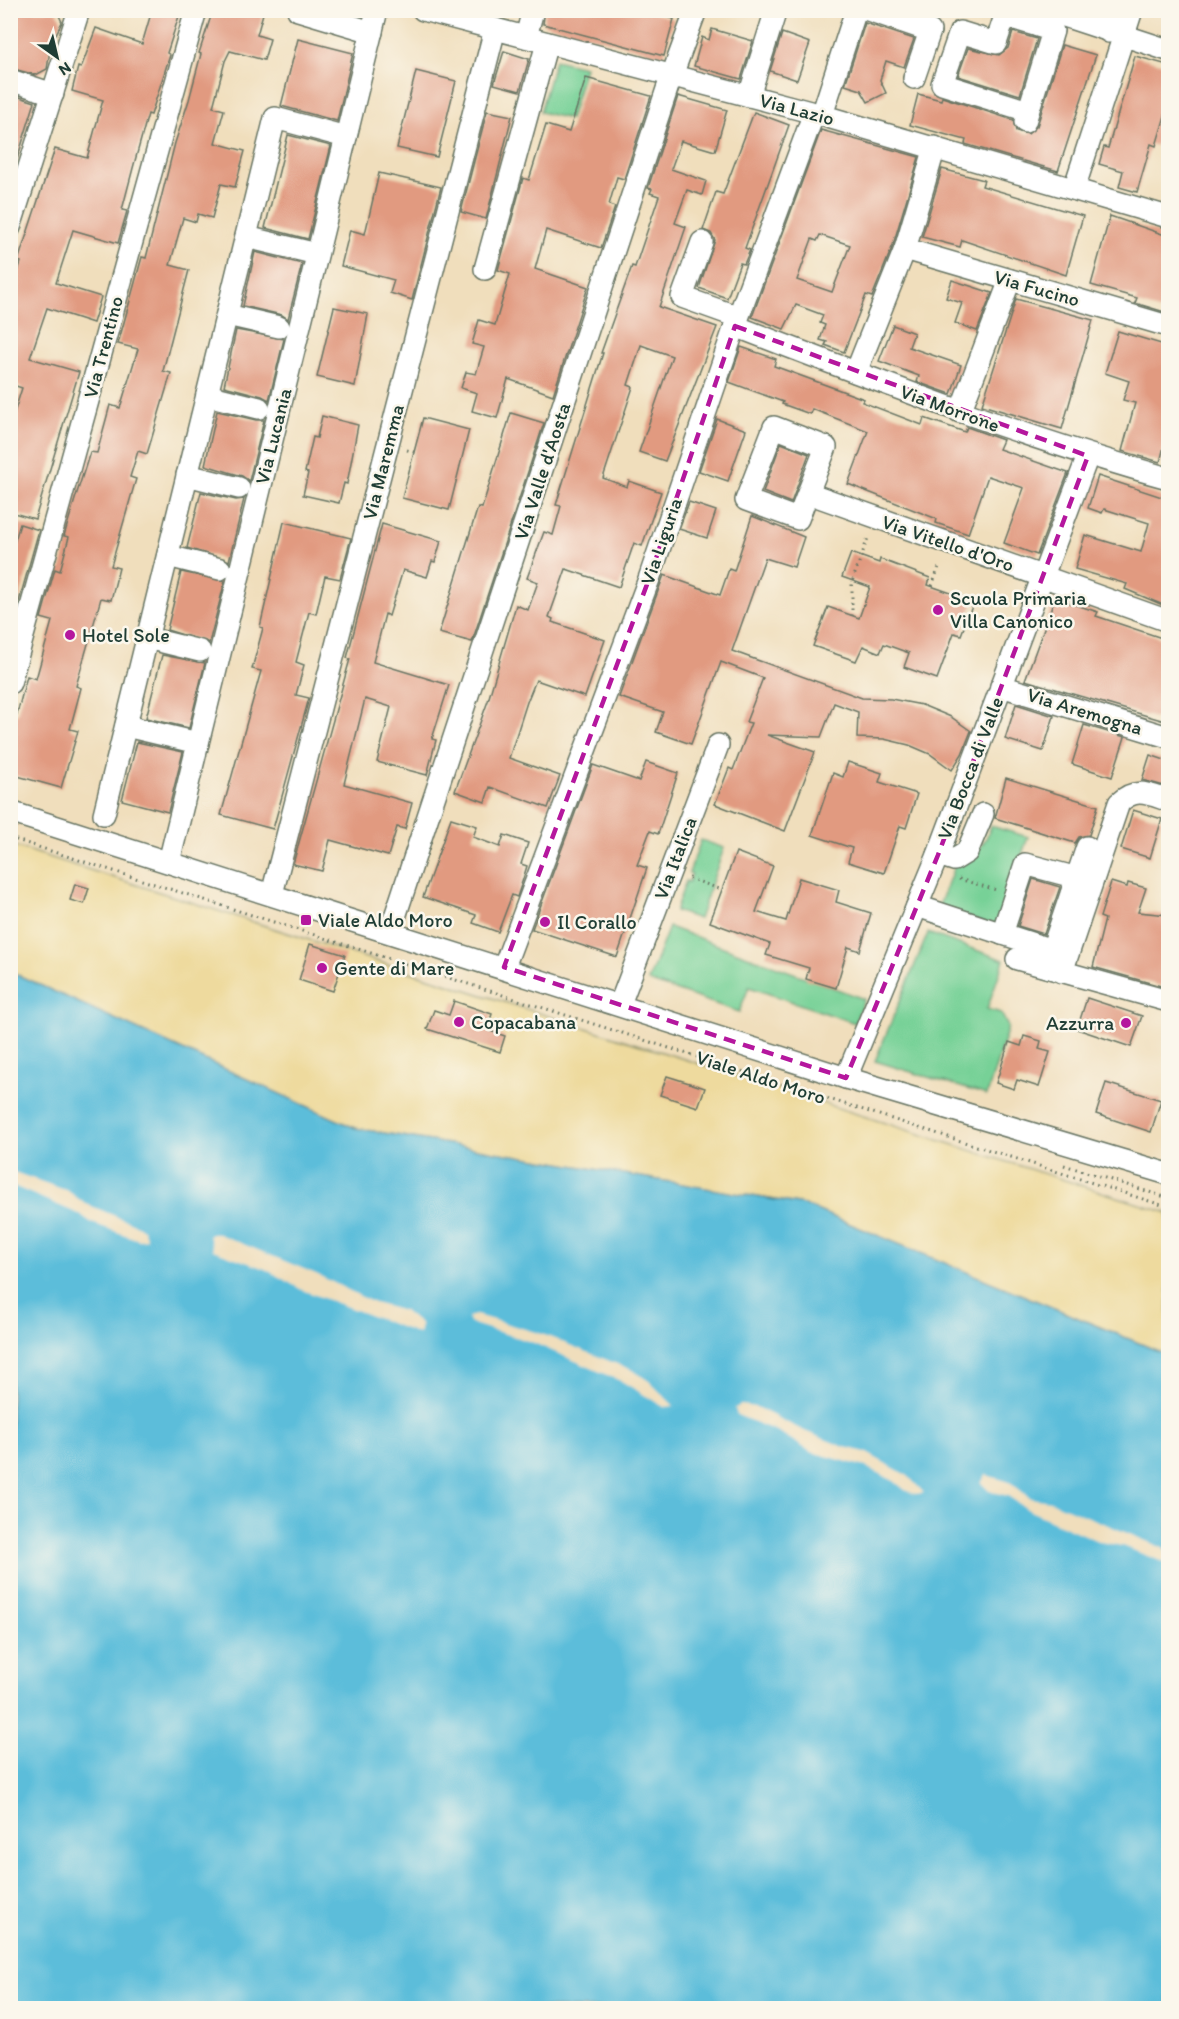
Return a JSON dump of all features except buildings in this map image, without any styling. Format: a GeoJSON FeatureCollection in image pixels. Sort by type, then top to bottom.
{"type":"FeatureCollection","features":[{"type":"Feature","properties":{"kind":"street"},"geometry":{"type":"LineString","coordinates":[[10,227],[80,10]]}},
{"type":"Feature","properties":{"kind":"street","name":"Via Trentino"},"geometry":{"type":"LineString","coordinates":[[10,683],[196,10]]}},
{"type":"Feature","properties":{"kind":"street"},"geometry":{"type":"LineString","coordinates":[[298,10],[372,32]]}},
{"type":"Feature","properties":{"kind":"street","name":"Via Lucania"},"geometry":{"type":"LineString","coordinates":[[169,862],[377,10]]}},
{"type":"Feature","properties":{"kind":"street","name":"Via Lazio"},"geometry":{"type":"LineString","coordinates":[[423,10],[470,16],[495,29],[818,114],[1168,217]]}},
{"type":"Feature","properties":{"kind":"street"},"geometry":{"type":"LineString","coordinates":[[526,37],[533,10]]}},
{"type":"Feature","properties":{"kind":"street","name":"Via Valle d'Aosta"},"geometry":{"type":"LineString","coordinates":[[390,932],[667,89],[696,10]]}},
{"type":"Feature","properties":{"kind":"street"},"geometry":{"type":"LineString","coordinates":[[749,96],[776,10]]}},
{"type":"Feature","properties":{"kind":"street","name":"Via Liguria"},"geometry":{"type":"LineString","coordinates":[[504,967],[649,579],[736,322],[818,114],[856,10]]}},
{"type":"Feature","properties":{"kind":"street"},"geometry":{"type":"LineString","coordinates":[[868,10],[930,31],[914,78]]}},
{"type":"Feature","properties":{"kind":"street"},"geometry":{"type":"LineString","coordinates":[[1115,10],[1117,34]]}},
{"type":"Feature","properties":{"kind":"street"},"geometry":{"type":"LineString","coordinates":[[1074,189],[1117,34],[1132,10]]}},
{"type":"Feature","properties":{"kind":"street"},"geometry":{"type":"LineString","coordinates":[[1042,16],[1053,31],[1026,117],[942,84],[960,32],[996,43],[1006,13],[1042,16],[1117,34],[1168,50]]}},
{"type":"Feature","properties":{"kind":"street","name":"Via Maremma"},"geometry":{"type":"LineString","coordinates":[[272,894],[495,29]]}},
{"type":"Feature","properties":{"kind":"street"},"geometry":{"type":"LineString","coordinates":[[485,269],[547,43]]}},
{"type":"Feature","properties":{"kind":"street"},"geometry":{"type":"LineString","coordinates":[[10,81],[53,94]]}},
{"type":"Feature","properties":{"kind":"street"},"geometry":{"type":"LineString","coordinates":[[104,814],[275,118],[346,136]]}},
{"type":"Feature","properties":{"kind":"street"},"geometry":{"type":"LineString","coordinates":[[856,372],[905,249],[935,147]]}},
{"type":"Feature","properties":{"kind":"street"},"geometry":{"type":"LineString","coordinates":[[246,237],[317,254]]}},
{"type":"Feature","properties":{"kind":"street","name":"Via Morrone"},"geometry":{"type":"LineString","coordinates":[[702,242],[682,297],[856,372],[960,412],[1088,456],[1168,478]]}},
{"type":"Feature","properties":{"kind":"street","name":"Via Fucino"},"geometry":{"type":"LineString","coordinates":[[905,249],[1168,326]]}},
{"type":"Feature","properties":{"kind":"street"},"geometry":{"type":"LineString","coordinates":[[960,412],[1010,280]]}},
{"type":"Feature","properties":{"kind":"street"},"geometry":{"type":"LineString","coordinates":[[227,315],[279,327]]}},
{"type":"Feature","properties":{"kind":"street"},"geometry":{"type":"LineString","coordinates":[[207,395],[259,408]]}},
{"type":"Feature","properties":{"kind":"street"},"geometry":{"type":"LineString","coordinates":[[774,427],[826,447],[808,493],[798,519],[746,500],[774,427]]}},
{"type":"Feature","properties":{"kind":"street","name":"Via Bocca di Valle"},"geometry":{"type":"LineString","coordinates":[[846,1078],[934,863],[1088,456]]}},
{"type":"Feature","properties":{"kind":"street"},"geometry":{"type":"LineString","coordinates":[[187,475],[239,488]]}},
{"type":"Feature","properties":{"kind":"street","name":"Via Vitello d'Oro"},"geometry":{"type":"LineString","coordinates":[[808,493],[1168,621]]}},
{"type":"Feature","properties":{"kind":"street"},"geometry":{"type":"LineString","coordinates":[[168,556],[220,569]]}},
{"type":"Feature","properties":{"kind":"street"},"geometry":{"type":"LineString","coordinates":[[147,638],[200,651]]}},
{"type":"Feature","properties":{"kind":"street","name":"Via Aremogna"},"geometry":{"type":"LineString","coordinates":[[1001,686],[1168,737]]}},
{"type":"Feature","properties":{"kind":"street"},"geometry":{"type":"LineString","coordinates":[[126,726],[198,743]]}},
{"type":"Feature","properties":{"kind":"street","name":"Via Italica"},"geometry":{"type":"LineString","coordinates":[[620,1004],[718,745]]}},
{"type":"Feature","properties":{"kind":"street"},"geometry":{"type":"LineString","coordinates":[[1062,972],[1119,803],[1128,795],[1138,792],[1164,799]]}},
{"type":"Feature","properties":{"kind":"street","name":"Viale Aldo Moro"},"geometry":{"type":"LineString","coordinates":[[10,812],[504,967],[846,1078],[1167,1170]]}},
{"type":"Feature","properties":{"kind":"street"},"geometry":{"type":"LineString","coordinates":[[934,863],[954,860],[967,852],[983,814]]}},
{"type":"Feature","properties":{"kind":"street"},"geometry":{"type":"LineString","coordinates":[[916,906],[1052,950],[1087,847]]}},
{"type":"Feature","properties":{"kind":"street"},"geometry":{"type":"LineString","coordinates":[[1002,934],[1025,864],[1070,876]]}},
{"type":"Feature","properties":{"kind":"street"},"geometry":{"type":"LineString","coordinates":[[1017,959],[1168,1001]]}},
{"type":"Feature","properties":{"kind":"path"},"geometry":{"type":"LineString","coordinates":[[852,616],[852,582],[869,533]]}},
{"type":"Feature","properties":{"kind":"path"},"geometry":{"type":"LineString","coordinates":[[932,586],[940,564]]}},
{"type":"Feature","properties":{"kind":"path","name":"Viale Aldo Moro"},"geometry":{"type":"LineString","coordinates":[[10,838],[1168,1207]]}},
{"type":"Feature","properties":{"kind":"path"},"geometry":{"type":"LineString","coordinates":[[934,863],[1015,896]]}},
{"type":"Feature","properties":{"kind":"path"},"geometry":{"type":"LineString","coordinates":[[670,872],[722,890]]}},
{"type":"Feature","properties":{"kind":"highlighted area"},"geometry":{"type":"Polygon","coordinates":[[[735,326],[1088,456],[938,855],[846,1078],[504,967],[649,579],[735,326]]]}},
{"type":"Feature","properties":{"kind":"green space"},"geometry":{"type":"Polygon","coordinates":[[[555,60],[585,67],[570,119],[540,112],[555,60]]]}},
{"type":"Feature","properties":{"kind":"green space"},"geometry":{"type":"Polygon","coordinates":[[[991,826],[1028,837],[997,927],[938,908],[956,862],[969,857],[978,849],[986,839],[991,826]]]}},
{"type":"Feature","properties":{"kind":"green space"},"geometry":{"type":"Polygon","coordinates":[[[701,840],[724,848],[699,919],[675,911],[686,881],[689,882],[692,874],[689,873],[701,840]]]}},
{"type":"Feature","properties":{"kind":"green space"},"geometry":{"type":"Polygon","coordinates":[[[669,927],[864,999],[855,1023],[749,987],[739,1012],[648,981],[669,927]]]}},
{"type":"Feature","properties":{"kind":"green space"},"geometry":{"type":"Polygon","coordinates":[[[928,933],[1004,960],[987,1009],[1001,1013],[1008,1027],[987,1095],[875,1061],[928,933]]]}},
{"type":"Feature","properties":{"kind":"sand"},"geometry":{"type":"Polygon","coordinates":[[[11,845],[1168,1213],[1168,1355],[804,1205],[355,1128],[11,972],[11,845]]]}},
{"type":"Feature","properties":{"kind":"water"},"geometry":{"type":"Polygon","coordinates":[[[11,972],[355,1128],[804,1205],[1168,1355],[1168,2008],[11,2008],[11,972]]]}},
{"type":"Feature","properties":{"kind":"pier"},"geometry":{"type":"Polygon","coordinates":[[[11,1171],[68,1191],[84,1203],[132,1223],[143,1229],[147,1239],[139,1240],[92,1223],[81,1215],[11,1185],[11,1171]]]}},
{"type":"Feature","properties":{"kind":"pier"},"geometry":{"type":"Polygon","coordinates":[[[216,1233],[316,1274],[374,1303],[404,1311],[421,1325],[419,1334],[302,1290],[265,1269],[213,1250],[209,1235],[216,1233]]]}},
{"type":"Feature","properties":{"kind":"pier"},"geometry":{"type":"Polygon","coordinates":[[[476,1315],[542,1334],[632,1370],[649,1381],[674,1406],[664,1407],[623,1382],[534,1343],[470,1323],[468,1317],[476,1315]]]}},
{"type":"Feature","properties":{"kind":"pier"},"geometry":{"type":"Polygon","coordinates":[[[741,1405],[756,1407],[802,1430],[844,1447],[865,1452],[908,1476],[924,1493],[915,1494],[905,1490],[894,1481],[866,1467],[811,1452],[779,1432],[737,1415],[735,1408],[741,1405]]]}},
{"type":"Feature","properties":{"kind":"pier"},"geometry":{"type":"Polygon","coordinates":[[[986,1475],[1010,1482],[1030,1498],[1050,1501],[1163,1548],[1168,1555],[1168,1564],[1122,1546],[1100,1542],[1030,1511],[1008,1496],[989,1491],[981,1483],[986,1475]]]}},
{"type":"Feature","properties":{"kind":"place","name":"Scuola Primaria Villa Canonico"},"geometry":{"type":"Point","coordinates":[938,610]}},
{"type":"Feature","properties":{"kind":"place","name":"Hotel Sole"},"geometry":{"type":"Point","coordinates":[70,635]}},
{"type":"Feature","properties":{"kind":"place","name":"Viale Aldo Moro"},"geometry":{"type":"Point","coordinates":[306,920]}},
{"type":"Feature","properties":{"kind":"place","name":"Il Corallo"},"geometry":{"type":"Point","coordinates":[545,922]}},
{"type":"Feature","properties":{"kind":"place","name":"Gente di Mare"},"geometry":{"type":"Point","coordinates":[322,968]}},
{"type":"Feature","properties":{"kind":"place","name":"Copacabana"},"geometry":{"type":"Point","coordinates":[459,1022]}},
{"type":"Feature","properties":{"kind":"place","name":"Azzurra"},"geometry":{"type":"Point","coordinates":[1126,1023]}}]}
